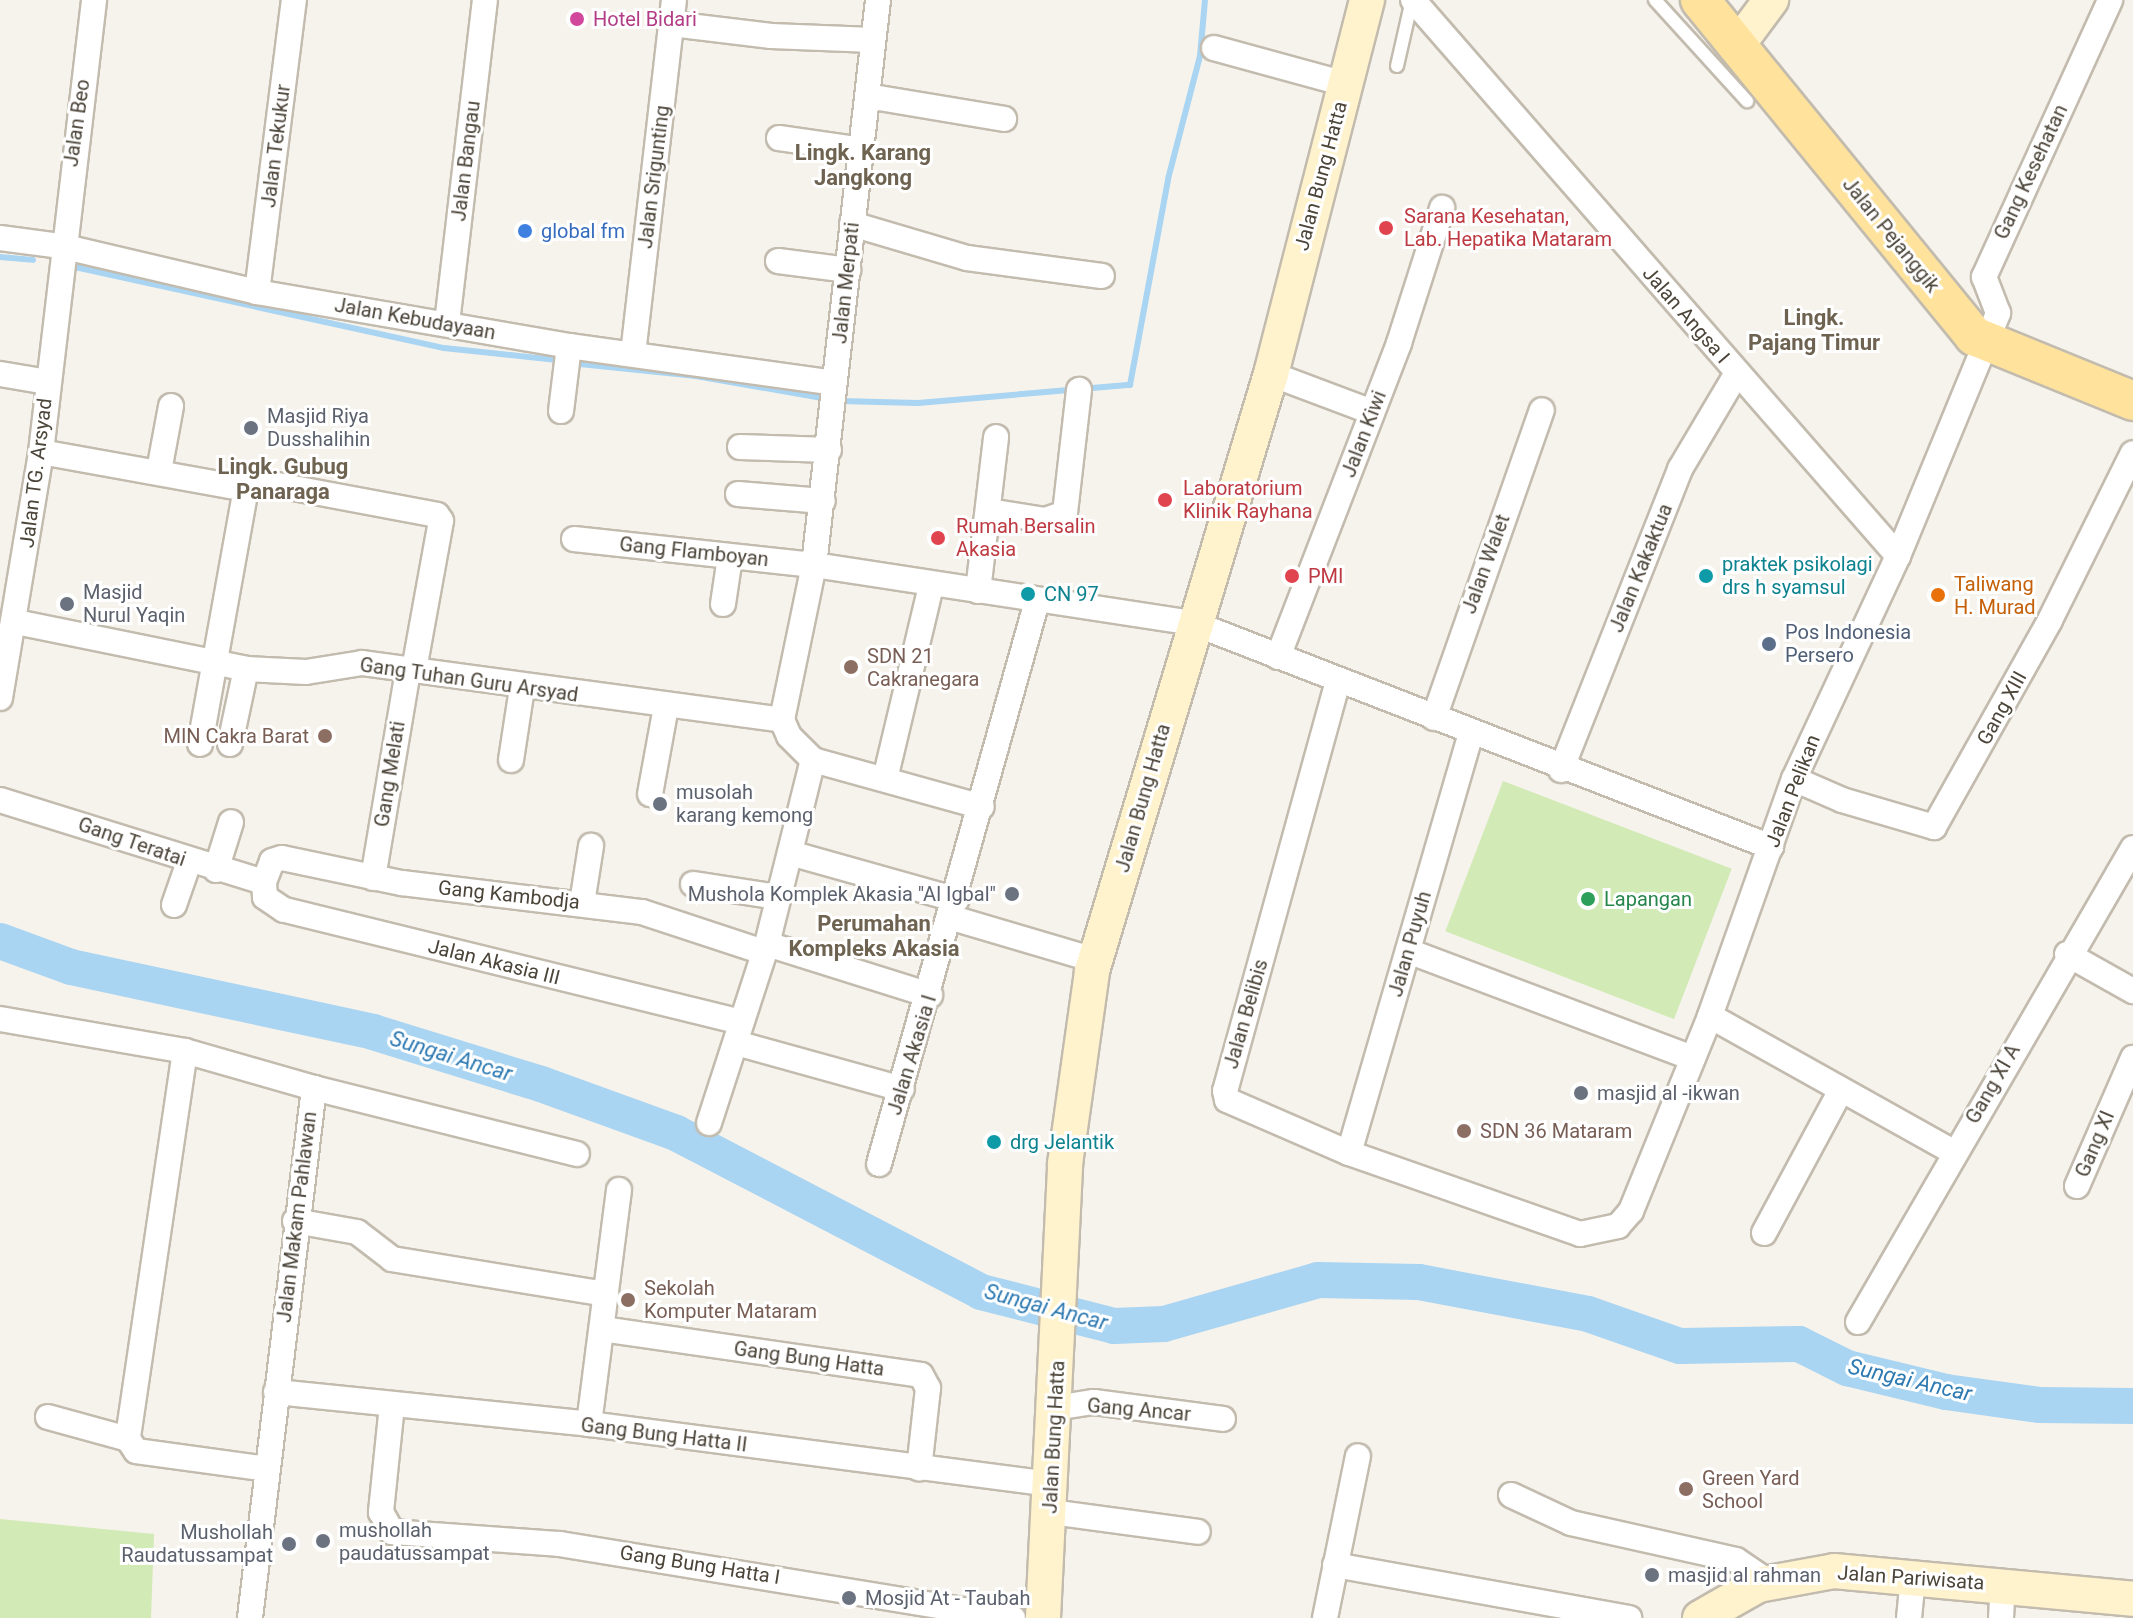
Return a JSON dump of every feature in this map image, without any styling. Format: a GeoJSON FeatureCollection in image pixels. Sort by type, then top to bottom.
{"type":"FeatureCollection","features":[{"type":"Feature","properties":{"kind":"main road","name":"Jalan Bung Hatta"},"geometry":{"type":"LineString","coordinates":[[1043,1618],[1069,1120],[1095,960],[1193,623],[1271,374],[1367,0]]}},
{"type":"Feature","properties":{"kind":"main road","name":"Jalan Pejanggik"},"geometry":{"type":"LineString","coordinates":[[1700,0],[1974,336],[2133,401]]}},
{"type":"Feature","properties":{"kind":"main road"},"geometry":{"type":"LineString","coordinates":[[1736,47],[1771,0]]}},
{"type":"Feature","properties":{"kind":"main road","name":"Jalan Pariwisata"},"geometry":{"type":"LineString","coordinates":[[1700,1618],[1767,1581],[1834,1571],[1913,1577],[2002,1602],[2133,1599]]}},
{"type":"Feature","properties":{"kind":"street","name":"Jalan Beo"},"geometry":{"type":"LineString","coordinates":[[61,246],[94,0]]}},
{"type":"Feature","properties":{"kind":"street","name":"Jalan Tekukur"},"geometry":{"type":"LineString","coordinates":[[257,292],[294,0]]}},
{"type":"Feature","properties":{"kind":"street","name":"Jalan Bangau"},"geometry":{"type":"LineString","coordinates":[[447,323],[485,0]]}},
{"type":"Feature","properties":{"kind":"street","name":"Jalan Merpati"},"geometry":{"type":"LineString","coordinates":[[782,720],[814,565],[823,501],[878,0]]}},
{"type":"Feature","properties":{"kind":"street","name":"Jalan Angsa I"},"geometry":{"type":"LineString","coordinates":[[1413,0],[1898,556]]}},
{"type":"Feature","properties":{"kind":"street","name":"Gang Kesehatan"},"geometry":{"type":"LineString","coordinates":[[1986,343],[1998,304],[1984,277],[2110,0]]}},
{"type":"Feature","properties":{"kind":"street"},"geometry":{"type":"LineString","coordinates":[[673,12],[771,36],[873,40]]}},
{"type":"Feature","properties":{"kind":"street","name":"Jalan Srigunting"},"geometry":{"type":"LineString","coordinates":[[633,354],[673,12]]}},
{"type":"Feature","properties":{"kind":"street"},"geometry":{"type":"LineString","coordinates":[[1214,48],[1346,84]]}},
{"type":"Feature","properties":{"kind":"street"},"geometry":{"type":"LineString","coordinates":[[867,96],[1004,119]]}},
{"type":"Feature","properties":{"kind":"street"},"geometry":{"type":"LineString","coordinates":[[779,138],[862,150]]}},
{"type":"Feature","properties":{"kind":"street","name":"Jalan Kiwi"},"geometry":{"type":"LineString","coordinates":[[1278,657],[1372,412],[1442,208]]}},
{"type":"Feature","properties":{"kind":"street"},"geometry":{"type":"LineString","coordinates":[[852,224],[967,258],[1102,276]]}},
{"type":"Feature","properties":{"kind":"street","name":"Jalan Kebudayaan"},"geometry":{"type":"LineString","coordinates":[[0,238],[61,246],[257,292],[569,346],[633,354],[834,395]]}},
{"type":"Feature","properties":{"kind":"street","name":"Jalan TG. Arsyad"},"geometry":{"type":"LineString","coordinates":[[0,698],[12,607],[41,452],[61,246]]}},
{"type":"Feature","properties":{"kind":"street"},"geometry":{"type":"LineString","coordinates":[[778,261],[848,270]]}},
{"type":"Feature","properties":{"kind":"street","name":"Jalan Pelikan"},"geometry":{"type":"LineString","coordinates":[[1603,1233],[1618,1226],[1631,1211],[1710,1016],[1794,779],[1898,556],[1986,343]]}},
{"type":"Feature","properties":{"kind":"street"},"geometry":{"type":"LineString","coordinates":[[561,411],[569,346]]}},
{"type":"Feature","properties":{"kind":"street","name":"Jalan Kakaktua"},"geometry":{"type":"LineString","coordinates":[[1561,770],[1680,469],[1737,373]]}},
{"type":"Feature","properties":{"kind":"street"},"geometry":{"type":"LineString","coordinates":[[0,374],[48,382]]}},
{"type":"Feature","properties":{"kind":"street"},"geometry":{"type":"LineString","coordinates":[[1271,374],[1372,412]]}},
{"type":"Feature","properties":{"kind":"street"},"geometry":{"type":"LineString","coordinates":[[989,511],[1045,520],[1065,513],[1079,390]]}},
{"type":"Feature","properties":{"kind":"street"},"geometry":{"type":"LineString","coordinates":[[159,471],[171,406]]}},
{"type":"Feature","properties":{"kind":"street","name":"Jalan Walet"},"geometry":{"type":"LineString","coordinates":[[1434,718],[1542,410]]}},
{"type":"Feature","properties":{"kind":"street"},"geometry":{"type":"LineString","coordinates":[[978,591],[996,437]]}},
{"type":"Feature","properties":{"kind":"street"},"geometry":{"type":"LineString","coordinates":[[740,447],[829,450]]}},
{"type":"Feature","properties":{"kind":"street"},"geometry":{"type":"LineString","coordinates":[[41,452],[246,489],[227,573],[230,591],[200,744]]}},
{"type":"Feature","properties":{"kind":"street","name":"Gang XIII"},"geometry":{"type":"LineString","coordinates":[[1794,779],[1842,800],[1934,827],[2050,620],[2133,453]]}},
{"type":"Feature","properties":{"kind":"street","name":"Gang Melati"},"geometry":{"type":"LineString","coordinates":[[246,489],[256,481],[437,515],[441,521],[373,878]]}},
{"type":"Feature","properties":{"kind":"street"},"geometry":{"type":"LineString","coordinates":[[738,494],[823,501]]}},
{"type":"Feature","properties":{"kind":"street","name":"Gang Flamboyan"},"geometry":{"type":"LineString","coordinates":[[574,539],[814,565]]}},
{"type":"Feature","properties":{"kind":"street"},"geometry":{"type":"LineString","coordinates":[[723,604],[730,557]]}},
{"type":"Feature","properties":{"kind":"street"},"geometry":{"type":"LineString","coordinates":[[814,565],[931,586],[1193,623],[1561,770],[1771,847]]}},
{"type":"Feature","properties":{"kind":"street"},"geometry":{"type":"LineString","coordinates":[[885,779],[931,586]]}},
{"type":"Feature","properties":{"kind":"street","name":"Jalan Akasia I"},"geometry":{"type":"LineString","coordinates":[[879,1164],[955,909],[1037,601]]}},
{"type":"Feature","properties":{"kind":"street","name":"Gang Tuhan Guru Arsyad"},"geometry":{"type":"LineString","coordinates":[[12,607],[246,669],[306,672],[342,662],[782,720]]}},
{"type":"Feature","properties":{"kind":"street"},"geometry":{"type":"LineString","coordinates":[[230,744],[246,669]]}},
{"type":"Feature","properties":{"kind":"street","name":"Jalan Belibis"},"geometry":{"type":"LineString","coordinates":[[1338,681],[1225,1091],[1233,1105],[1349,1153],[1580,1234],[1603,1233]]}},
{"type":"Feature","properties":{"kind":"street"},"geometry":{"type":"LineString","coordinates":[[511,760],[522,688]]}},
{"type":"Feature","properties":{"kind":"street"},"geometry":{"type":"LineString","coordinates":[[650,794],[666,707]]}},
{"type":"Feature","properties":{"kind":"street"},"geometry":{"type":"LineString","coordinates":[[782,720],[789,736],[813,760],[982,807]]}},
{"type":"Feature","properties":{"kind":"street","name":"Jalan Puyuh"},"geometry":{"type":"LineString","coordinates":[[1349,1153],[1471,734]]}},
{"type":"Feature","properties":{"kind":"street"},"geometry":{"type":"LineString","coordinates":[[709,1123],[766,948],[813,760]]}},
{"type":"Feature","properties":{"kind":"street","name":"Gang Teratai"},"geometry":{"type":"LineString","coordinates":[[0,800],[189,862],[264,882]]}},
{"type":"Feature","properties":{"kind":"street"},"geometry":{"type":"LineString","coordinates":[[216,870],[231,822]]}},
{"type":"Feature","properties":{"kind":"street"},"geometry":{"type":"LineString","coordinates":[[582,903],[591,846]]}},
{"type":"Feature","properties":{"kind":"street","name":"Gang XI A"},"geometry":{"type":"LineString","coordinates":[[1858,1322],[2067,954],[2133,848]]}},
{"type":"Feature","properties":{"kind":"street"},"geometry":{"type":"LineString","coordinates":[[790,853],[1095,960]]}},
{"type":"Feature","properties":{"kind":"street","name":"Gang Kambodja"},"geometry":{"type":"LineString","coordinates":[[264,882],[272,861],[282,858],[373,878],[582,903],[672,918],[930,995]]}},
{"type":"Feature","properties":{"kind":"street"},"geometry":{"type":"LineString","coordinates":[[174,905],[189,862]]}},
{"type":"Feature","properties":{"kind":"street","name":"Jalan Akasia III"},"geometry":{"type":"LineString","coordinates":[[264,882],[265,897],[284,910],[739,1032]]}},
{"type":"Feature","properties":{"kind":"street"},"geometry":{"type":"LineString","coordinates":[[693,884],[778,897]]}},
{"type":"Feature","properties":{"kind":"street"},"geometry":{"type":"LineString","coordinates":[[1408,951],[1693,1058]]}},
{"type":"Feature","properties":{"kind":"street"},"geometry":{"type":"LineString","coordinates":[[2067,954],[2133,991]]}},
{"type":"Feature","properties":{"kind":"street"},"geometry":{"type":"LineString","coordinates":[[1710,1016],[1953,1152]]}},
{"type":"Feature","properties":{"kind":"street","name":"Jalan Makam Pahlawan"},"geometry":{"type":"LineString","coordinates":[[0,1019],[185,1051],[314,1088],[295,1221],[250,1618]]}},
{"type":"Feature","properties":{"kind":"street"},"geometry":{"type":"LineString","coordinates":[[739,1032],[902,1089]]}},
{"type":"Feature","properties":{"kind":"street"},"geometry":{"type":"LineString","coordinates":[[128,1439],[185,1051]]}},
{"type":"Feature","properties":{"kind":"street","name":"Gang XI"},"geometry":{"type":"LineString","coordinates":[[2077,1186],[2133,1058]]}},
{"type":"Feature","properties":{"kind":"street"},"geometry":{"type":"LineString","coordinates":[[314,1088],[577,1154]]}},
{"type":"Feature","properties":{"kind":"street"},"geometry":{"type":"LineString","coordinates":[[1764,1233],[1841,1090]]}},
{"type":"Feature","properties":{"kind":"street"},"geometry":{"type":"LineString","coordinates":[[589,1424],[619,1190]]}},
{"type":"Feature","properties":{"kind":"street"},"geometry":{"type":"LineString","coordinates":[[295,1221],[357,1232],[381,1255],[392,1259],[606,1294]]}},
{"type":"Feature","properties":{"kind":"street","name":"Gang Bung Hatta"},"geometry":{"type":"LineString","coordinates":[[602,1329],[921,1375],[928,1388],[919,1469]]}},
{"type":"Feature","properties":{"kind":"street","name":"Gang Bung Hatta II"},"geometry":{"type":"LineString","coordinates":[[276,1392],[589,1424],[919,1469],[1198,1532]]}},
{"type":"Feature","properties":{"kind":"street","name":"Gang Ancar"},"geometry":{"type":"LineString","coordinates":[[1055,1404],[1094,1402],[1223,1419]]}},
{"type":"Feature","properties":{"kind":"street","name":"Gang Bung Hatta I"},"geometry":{"type":"LineString","coordinates":[[392,1405],[381,1512],[386,1528],[661,1558],[1013,1618]]}},
{"type":"Feature","properties":{"kind":"street"},"geometry":{"type":"LineString","coordinates":[[48,1417],[128,1439],[136,1451],[267,1469]]}},
{"type":"Feature","properties":{"kind":"street"},"geometry":{"type":"LineString","coordinates":[[1325,1618],[1358,1456]]}},
{"type":"Feature","properties":{"kind":"street"},"geometry":{"type":"LineString","coordinates":[[1511,1495],[1571,1523],[1736,1560],[1767,1581]]}},
{"type":"Feature","properties":{"kind":"street"},"geometry":{"type":"LineString","coordinates":[[1335,1565],[1629,1618]]}},
{"type":"Feature","properties":{"kind":"street"},"geometry":{"type":"LineString","coordinates":[[1909,1618],[1913,1577]]}},
{"type":"Feature","properties":{"kind":"lane"},"geometry":{"type":"LineString","coordinates":[[1397,66],[1413,0]]}},
{"type":"Feature","properties":{"kind":"lane"},"geometry":{"type":"LineString","coordinates":[[1655,0],[1747,101]]}},
{"type":"Feature","properties":{"kind":"green space","name":"Lapangan"},"geometry":{"type":"Polygon","coordinates":[[[1503,781],[1732,869],[1674,1019],[1445,931],[1503,781]]]}},
{"type":"Feature","properties":{"kind":"green space"},"geometry":{"type":"Polygon","coordinates":[[[0,1519],[154,1534],[151,1618],[0,1618],[0,1519]]]}},
{"type":"Feature","properties":{"kind":"waterway"},"geometry":{"type":"LineString","coordinates":[[840,401],[918,403],[1130,385],[1168,179],[1200,56],[1205,0]]}},
{"type":"Feature","properties":{"kind":"waterway"},"geometry":{"type":"LineString","coordinates":[[0,257],[33,260]]}},
{"type":"Feature","properties":{"kind":"waterway"},"geometry":{"type":"LineString","coordinates":[[75,267],[444,348],[557,360]]}},
{"type":"Feature","properties":{"kind":"waterway"},"geometry":{"type":"LineString","coordinates":[[580,364],[696,376],[828,399]]}},
{"type":"Feature","properties":{"kind":"waterway","name":"Sungai Ancar"},"geometry":{"type":"LineString","coordinates":[[0,941],[71,967],[373,1032],[541,1084],[676,1133],[981,1292],[1114,1326],[1164,1324],[1318,1280],[1419,1282],[1588,1314],[1680,1346],[1799,1344],[1847,1368],[1946,1392],[2040,1405],[2133,1406]]}},
{"type":"Feature","properties":{"kind":"place","name":"Hotel Bidari"},"geometry":{"type":"Point","coordinates":[577,19]}},
{"type":"Feature","properties":{"kind":"place","name":"Sarana Kesehatan, Lab. Hepatika Mataram"},"geometry":{"type":"Point","coordinates":[1386,228]}},
{"type":"Feature","properties":{"kind":"place","name":"global fm"},"geometry":{"type":"Point","coordinates":[525,231]}},
{"type":"Feature","properties":{"kind":"place","name":"Masjid Riya Dusshalihin"},"geometry":{"type":"Point","coordinates":[251,428]}},
{"type":"Feature","properties":{"kind":"place","name":"Laboratorium Klinik Rayhana"},"geometry":{"type":"Point","coordinates":[1165,500]}},
{"type":"Feature","properties":{"kind":"place","name":"Rumah Bersalin Akasia"},"geometry":{"type":"Point","coordinates":[938,538]}},
{"type":"Feature","properties":{"kind":"place","name":"PMI"},"geometry":{"type":"Point","coordinates":[1292,576]}},
{"type":"Feature","properties":{"kind":"place","name":"praktek psikolagi drs h syamsul"},"geometry":{"type":"Point","coordinates":[1706,576]}},
{"type":"Feature","properties":{"kind":"place","name":"CN 97"},"geometry":{"type":"Point","coordinates":[1028,594]}},
{"type":"Feature","properties":{"kind":"place","name":"Taliwang H. Murad"},"geometry":{"type":"Point","coordinates":[1938,595]}},
{"type":"Feature","properties":{"kind":"place","name":"Masjid Nurul Yaqin"},"geometry":{"type":"Point","coordinates":[67,604]}},
{"type":"Feature","properties":{"kind":"place","name":"Pos Indonesia Persero"},"geometry":{"type":"Point","coordinates":[1769,644]}},
{"type":"Feature","properties":{"kind":"place","name":"SDN 21 Cakranegara"},"geometry":{"type":"Point","coordinates":[851,667]}},
{"type":"Feature","properties":{"kind":"place","name":"MIN Cakra Barat"},"geometry":{"type":"Point","coordinates":[325,736]}},
{"type":"Feature","properties":{"kind":"place","name":"musolah karang kemong"},"geometry":{"type":"Point","coordinates":[660,804]}},
{"type":"Feature","properties":{"kind":"place","name":"Mushola Komplek Akasia \"Al Igbal\""},"geometry":{"type":"Point","coordinates":[1012,894]}},
{"type":"Feature","properties":{"kind":"place","name":"Lapangan"},"geometry":{"type":"Point","coordinates":[1588,899]}},
{"type":"Feature","properties":{"kind":"place","name":"masjid al -ikwan"},"geometry":{"type":"Point","coordinates":[1581,1093]}},
{"type":"Feature","properties":{"kind":"place","name":"SDN 36 Mataram"},"geometry":{"type":"Point","coordinates":[1464,1131]}},
{"type":"Feature","properties":{"kind":"place","name":"drg Jelantik"},"geometry":{"type":"Point","coordinates":[994,1142]}},
{"type":"Feature","properties":{"kind":"place","name":"Sekolah Komputer Mataram"},"geometry":{"type":"Point","coordinates":[628,1300]}},
{"type":"Feature","properties":{"kind":"place","name":"Green Yard School"},"geometry":{"type":"Point","coordinates":[1686,1489]}},
{"type":"Feature","properties":{"kind":"place","name":"mushollah paudatussampat"},"geometry":{"type":"Point","coordinates":[323,1541]}},
{"type":"Feature","properties":{"kind":"place","name":"Mushollah Raudatussampat"},"geometry":{"type":"Point","coordinates":[289,1544]}},
{"type":"Feature","properties":{"kind":"place","name":"masjid al rahman"},"geometry":{"type":"Point","coordinates":[1652,1575]}},
{"type":"Feature","properties":{"kind":"place","name":"Mosjid At - Taubah"},"geometry":{"type":"Point","coordinates":[849,1598]}},
{"type":"Feature","properties":{"kind":"district","name":"Lingk. Karang Jangkong"},"geometry":{"type":"Point","coordinates":[863,164]}},
{"type":"Feature","properties":{"kind":"district","name":"Lingk. Pajang Timur"},"geometry":{"type":"Point","coordinates":[1814,330]}},
{"type":"Feature","properties":{"kind":"district","name":"Lingk. Gubug Panaraga"},"geometry":{"type":"Point","coordinates":[283,478]}},
{"type":"Feature","properties":{"kind":"district","name":"Perumahan Kompleks Akasia"},"geometry":{"type":"Point","coordinates":[874,936]}}]}
